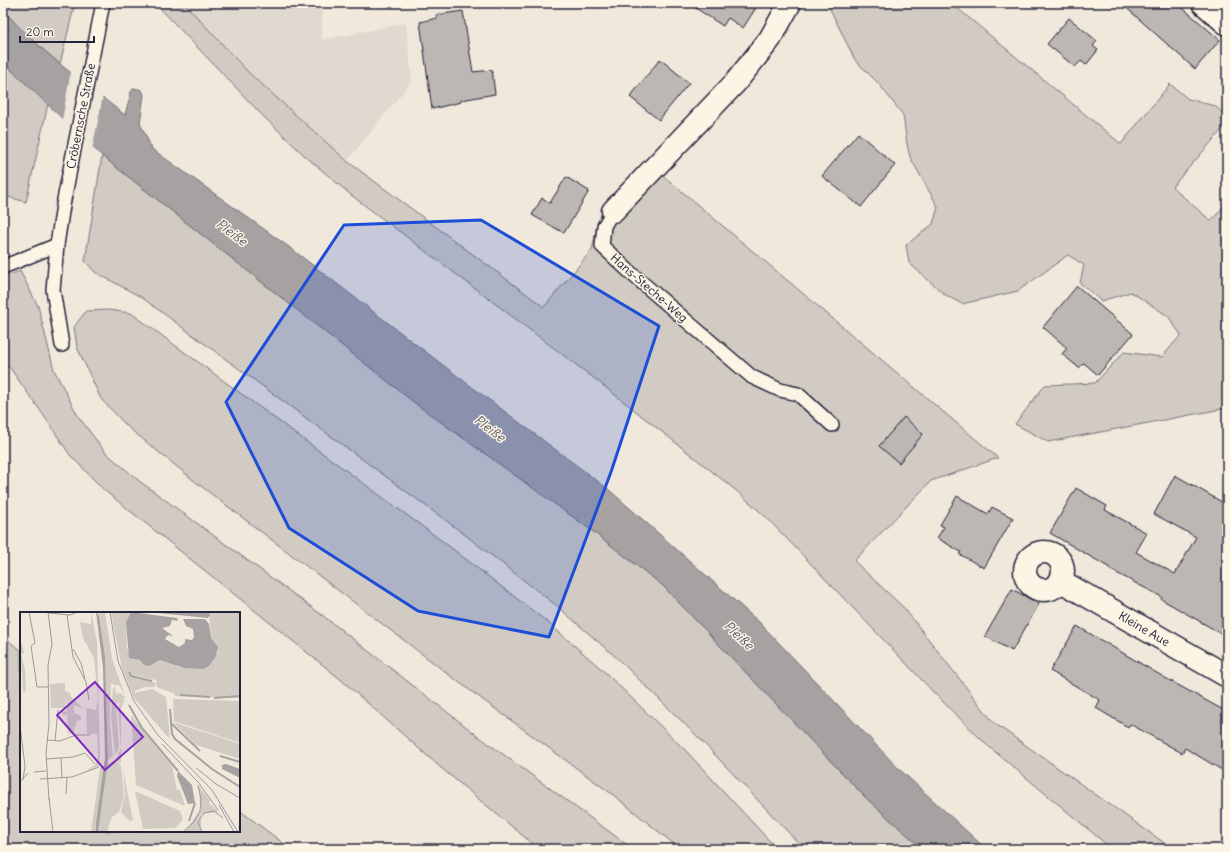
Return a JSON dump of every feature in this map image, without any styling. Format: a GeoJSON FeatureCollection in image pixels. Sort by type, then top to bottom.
{"type":"FeatureCollection","features":[{"type":"Feature","properties":{"kind":"street","name":"Hans-Steche-Weg"},"geometry":{"type":"LineString","coordinates":[[613,211],[735,83],[770,39],[790,3]]}},
{"type":"Feature","properties":{"kind":"street"},"geometry":{"type":"LineString","coordinates":[[1204,3],[1227,24]]}},
{"type":"Feature","properties":{"kind":"street","name":"Kleine Aue"},"geometry":{"type":"LineString","coordinates":[[1061,581],[1227,676]]}},
{"type":"Feature","properties":{"kind":"lane","name":"Cröbernsche Straße"},"geometry":{"type":"LineString","coordinates":[[62,345],[53,290],[57,245],[63,205],[102,9]]}},
{"type":"Feature","properties":{"kind":"lane","name":"Hans-Steche-Weg"},"geometry":{"type":"LineString","coordinates":[[613,211],[604,226],[602,246],[632,274],[752,377],[780,390],[798,394],[832,425]]}},
{"type":"Feature","properties":{"kind":"lane"},"geometry":{"type":"LineString","coordinates":[[3,267],[57,245]]}},
{"type":"Feature","properties":{"kind":"highlighted area"},"geometry":{"type":"Polygon","coordinates":[[[481,220],[659,326],[611,472],[549,637],[418,611],[289,528],[226,402],[344,225],[481,220]]]}},
{"type":"Feature","properties":{"kind":"shaded area"},"geometry":{"type":"Polygon","coordinates":[[[3,3],[75,3],[60,64],[22,31],[3,10],[3,3]]]}},
{"type":"Feature","properties":{"kind":"shaded area"},"geometry":{"type":"Polygon","coordinates":[[[155,3],[184,3],[249,73],[347,161],[544,307],[592,250],[597,225],[605,204],[618,216],[660,173],[998,458],[931,481],[854,561],[904,608],[994,723],[1173,849],[1112,849],[987,745],[941,700],[766,517],[738,492],[595,379],[351,195],[304,155],[263,116],[155,3]]]}},
{"type":"Feature","properties":{"kind":"shaded area"},"geometry":{"type":"Polygon","coordinates":[[[184,3],[322,3],[322,40],[406,23],[412,81],[347,161],[249,73],[184,3]]]}},
{"type":"Feature","properties":{"kind":"shaded area"},"geometry":{"type":"Polygon","coordinates":[[[827,3],[951,3],[1121,144],[1170,84],[1188,99],[1215,106],[1227,117],[1227,124],[1172,187],[1211,221],[1223,207],[1227,209],[1227,408],[1048,442],[1015,424],[1045,385],[1095,383],[1124,352],[1162,357],[1181,335],[1168,316],[1131,292],[1101,301],[1080,283],[1084,265],[1068,255],[1018,291],[962,304],[944,294],[909,263],[906,245],[933,224],[938,207],[910,157],[903,115],[879,84],[855,60],[827,3]]]}},
{"type":"Feature","properties":{"kind":"shaded area"},"geometry":{"type":"Polygon","coordinates":[[[3,62],[48,104],[26,202],[8,197],[3,203],[3,62]]]}},
{"type":"Feature","properties":{"kind":"shaded area"},"geometry":{"type":"Polygon","coordinates":[[[102,156],[420,407],[587,527],[662,585],[866,798],[923,849],[804,849],[700,739],[618,659],[557,606],[456,528],[141,297],[95,272],[85,261],[102,156]]]}},
{"type":"Feature","properties":{"kind":"shaded area"},"geometry":{"type":"Polygon","coordinates":[[[20,271],[38,306],[54,370],[78,416],[105,452],[138,480],[322,615],[478,736],[633,849],[539,849],[440,767],[339,678],[104,490],[70,455],[10,368],[3,363],[3,277],[20,271]]]}},
{"type":"Feature","properties":{"kind":"shaded area"},"geometry":{"type":"Polygon","coordinates":[[[108,310],[131,313],[445,543],[546,621],[606,673],[687,752],[777,849],[680,849],[616,797],[460,683],[197,483],[129,428],[101,399],[77,347],[74,327],[86,311],[108,310]]]}},
{"type":"Feature","properties":{"kind":"shaded area"},"geometry":{"type":"Polygon","coordinates":[[[3,637],[20,649],[20,832],[240,832],[240,811],[291,849],[3,849],[3,637]]]}},
{"type":"Feature","properties":{"kind":"water","name":"Pleiße"},"geometry":{"type":"Polygon","coordinates":[[[3,10],[46,52],[125,115],[131,92],[134,88],[142,90],[144,95],[140,123],[152,149],[289,247],[608,489],[759,622],[897,767],[986,849],[923,849],[866,798],[662,585],[587,527],[420,407],[102,156],[3,62],[3,10]]]}},
{"type":"Feature","properties":{"kind":"pier"},"geometry":{"type":"Polygon","coordinates":[[[71,71],[103,96],[92,150],[62,120],[71,71]]]}},
{"type":"Feature","properties":{"kind":"building"},"geometry":{"type":"Polygon","coordinates":[[[688,3],[759,3],[743,28],[728,18],[723,26],[688,3]]]}},
{"type":"Feature","properties":{"kind":"building"},"geometry":{"type":"Polygon","coordinates":[[[1121,3],[1177,3],[1220,40],[1195,69],[1121,3]]]}},
{"type":"Feature","properties":{"kind":"building"},"geometry":{"type":"Polygon","coordinates":[[[463,11],[473,72],[492,70],[495,94],[461,100],[461,102],[432,109],[420,22],[437,18],[436,15],[463,11]]]}},
{"type":"Feature","properties":{"kind":"building"},"geometry":{"type":"Polygon","coordinates":[[[1069,18],[1097,41],[1093,46],[1098,50],[1086,65],[1081,61],[1075,67],[1047,44],[1069,18]]]}},
{"type":"Feature","properties":{"kind":"building"},"geometry":{"type":"Polygon","coordinates":[[[660,59],[689,83],[659,120],[630,97],[660,59]]]}},
{"type":"Feature","properties":{"kind":"building"},"geometry":{"type":"Polygon","coordinates":[[[858,133],[895,165],[861,207],[822,176],[858,133]]]}},
{"type":"Feature","properties":{"kind":"building"},"geometry":{"type":"Polygon","coordinates":[[[566,177],[589,191],[564,233],[532,215],[542,198],[550,203],[566,177]]]}},
{"type":"Feature","properties":{"kind":"building"},"geometry":{"type":"Polygon","coordinates":[[[1077,286],[1133,334],[1098,375],[1084,363],[1079,368],[1062,354],[1067,348],[1043,327],[1077,286]]]}},
{"type":"Feature","properties":{"kind":"building"},"geometry":{"type":"Polygon","coordinates":[[[904,417],[923,434],[899,463],[879,446],[904,417]]]}},
{"type":"Feature","properties":{"kind":"building"},"geometry":{"type":"Polygon","coordinates":[[[1175,475],[1227,505],[1227,637],[1161,599],[1162,597],[1109,569],[1110,568],[1050,533],[1076,488],[1107,506],[1105,510],[1147,533],[1136,552],[1175,574],[1196,537],[1154,514],[1175,475]]]}},
{"type":"Feature","properties":{"kind":"building"},"geometry":{"type":"Polygon","coordinates":[[[957,496],[988,514],[992,507],[1013,518],[984,568],[959,554],[961,552],[937,538],[944,527],[940,525],[957,496]]]}},
{"type":"Feature","properties":{"kind":"building"},"geometry":{"type":"Polygon","coordinates":[[[1012,589],[1039,604],[1012,651],[985,636],[1012,589]]]}},
{"type":"Feature","properties":{"kind":"building"},"geometry":{"type":"Polygon","coordinates":[[[1077,626],[1167,679],[1227,712],[1227,773],[1185,748],[1182,753],[1130,724],[1128,727],[1096,708],[1100,700],[1050,671],[1077,626]]]}}]}
